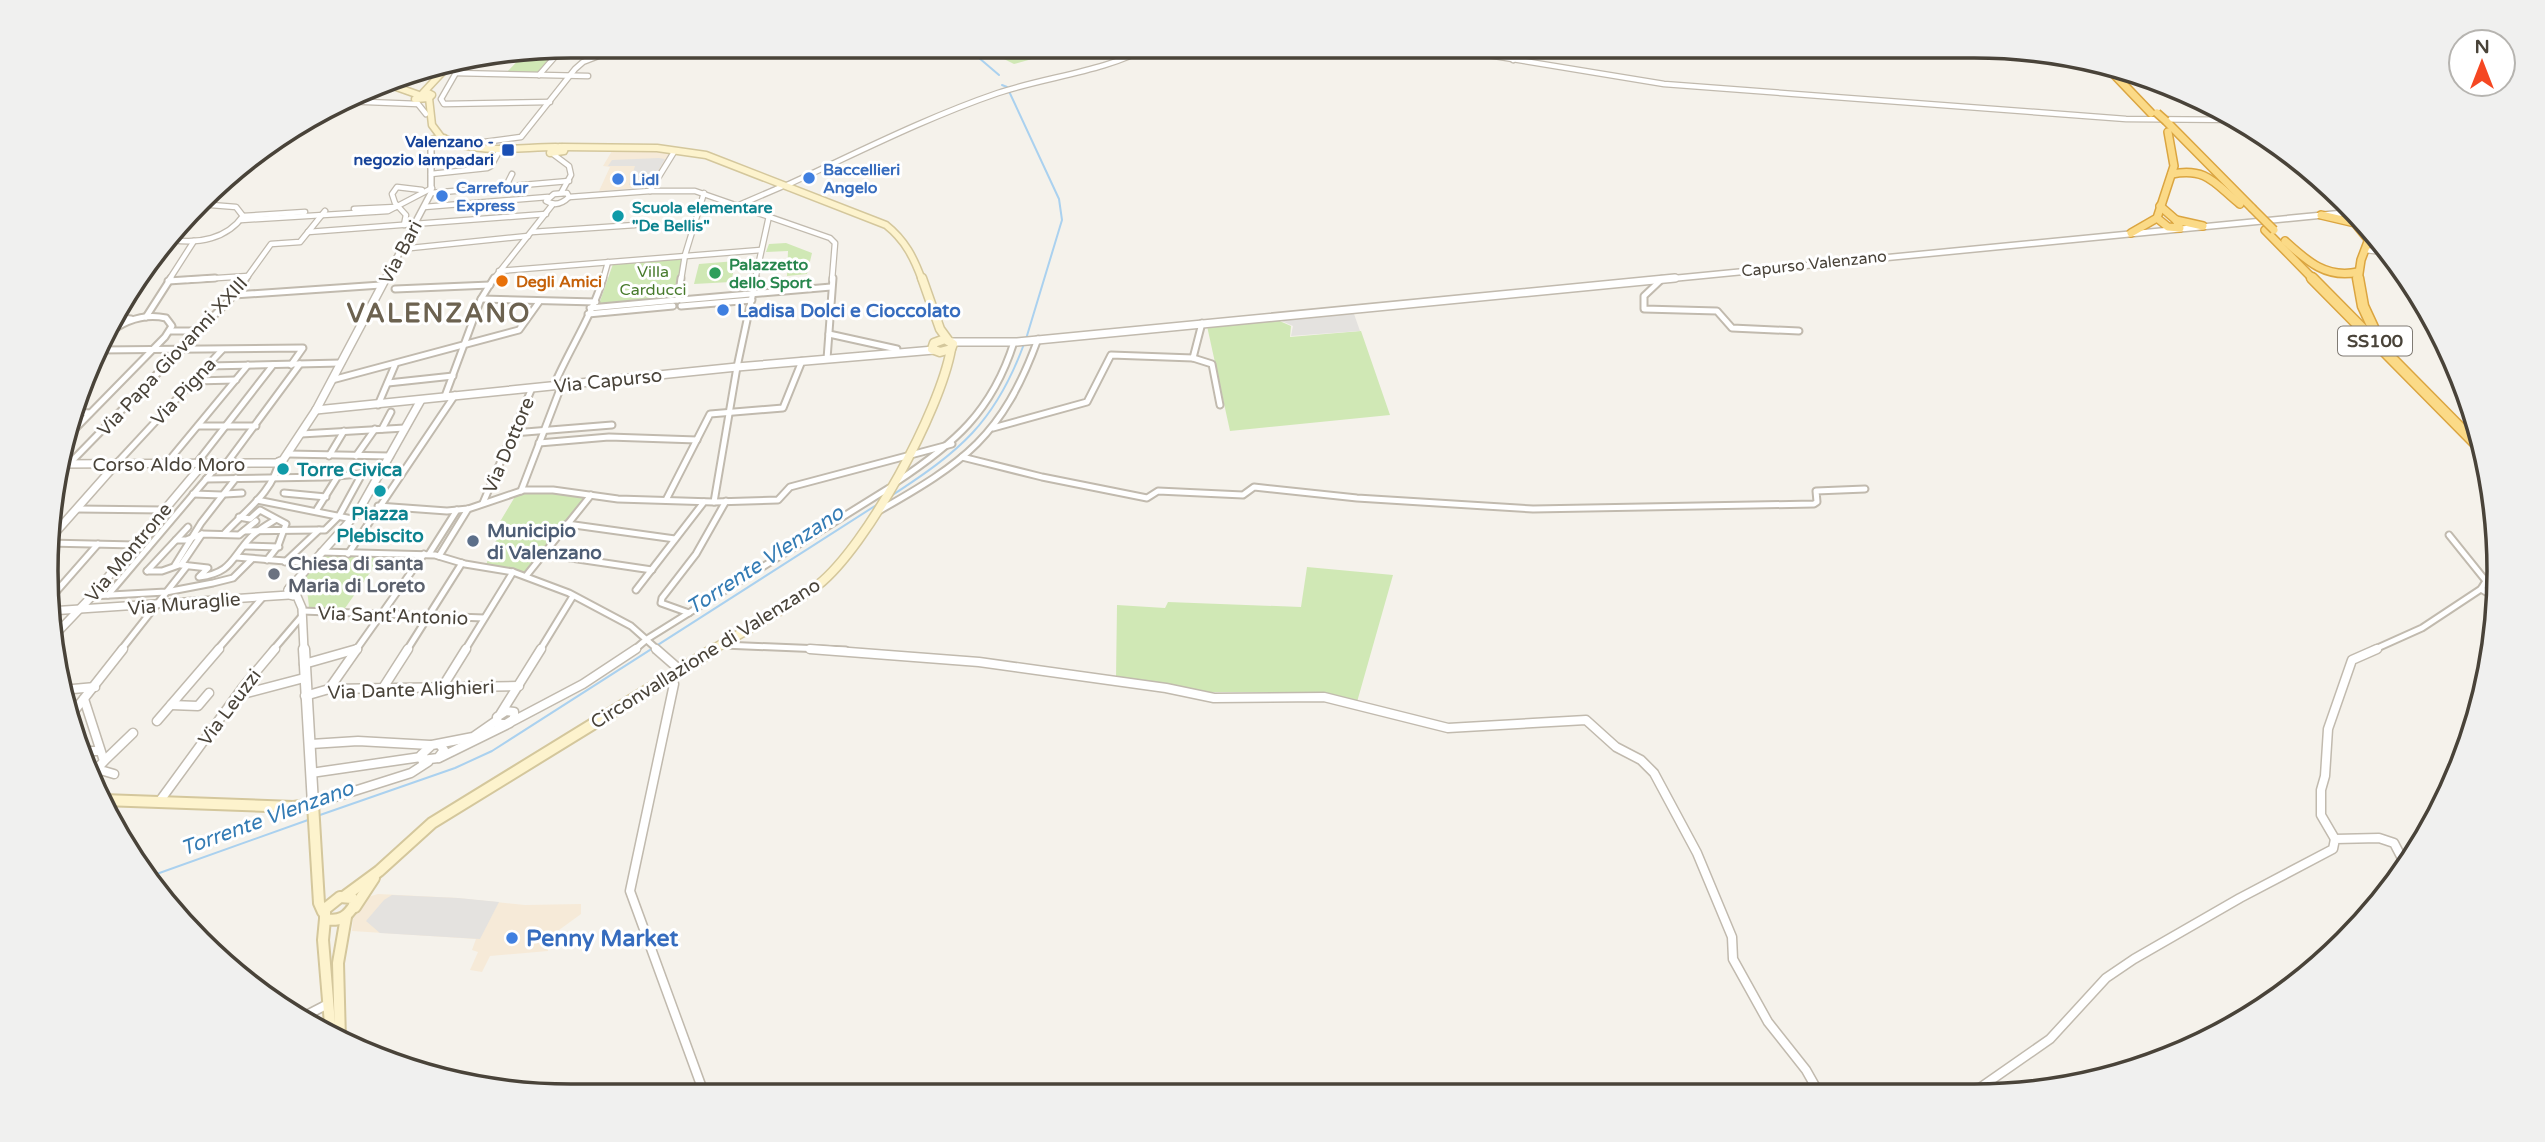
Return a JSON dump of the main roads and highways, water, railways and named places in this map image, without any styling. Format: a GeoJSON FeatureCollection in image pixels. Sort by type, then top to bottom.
{"type":"FeatureCollection","features":[{"type":"Feature","properties":{"kind":"highway","name":"SS100"},"geometry":{"type":"LineString","coordinates":[[2118,78],[2470,437]]}},
{"type":"Feature","properties":{"kind":"highway","name":"SS100"},"geometry":{"type":"LineString","coordinates":[[2125,80],[2158,117],[2176,151],[2172,174],[2157,218]]}},
{"type":"Feature","properties":{"kind":"highway","name":"SS100"},"geometry":{"type":"LineString","coordinates":[[2168,132],[2245,206]]}},
{"type":"Feature","properties":{"kind":"highway","name":"SS100"},"geometry":{"type":"LineString","coordinates":[[2172,174],[2185,171],[2205,174],[2245,206]]}},
{"type":"Feature","properties":{"kind":"highway"},"geometry":{"type":"LineString","coordinates":[[2160,206],[2176,225]]}},
{"type":"Feature","properties":{"kind":"highway","name":"SS100"},"geometry":{"type":"LineString","coordinates":[[2321,215],[2343,215]]}},
{"type":"Feature","properties":{"kind":"highway"},"geometry":{"type":"LineString","coordinates":[[2131,233],[2157,218],[2163,225],[2203,226]]}},
{"type":"Feature","properties":{"kind":"highway","name":"SS100"},"geometry":{"type":"LineString","coordinates":[[2269,230],[2284,240],[2465,423]]}},
{"type":"Feature","properties":{"kind":"highway"},"geometry":{"type":"LineString","coordinates":[[2284,240],[2323,271],[2340,276],[2358,272]]}},
{"type":"Feature","properties":{"kind":"highway","name":"SS100"},"geometry":{"type":"LineString","coordinates":[[2368,242],[2356,286],[2376,334]]}},
{"type":"Feature","properties":{"kind":"main road"},"geometry":{"type":"LineString","coordinates":[[422,98],[441,74]]}},
{"type":"Feature","properties":{"kind":"main road"},"geometry":{"type":"LineString","coordinates":[[397,89],[422,98],[438,141]]}},
{"type":"Feature","properties":{"kind":"main road"},"geometry":{"type":"LineString","coordinates":[[422,98],[438,141]]}},
{"type":"Feature","properties":{"kind":"main road"},"geometry":{"type":"LineString","coordinates":[[438,141],[559,152],[657,148],[695,152],[784,186]]}},
{"type":"Feature","properties":{"kind":"main road"},"geometry":{"type":"LineString","coordinates":[[559,152],[608,149],[674,152],[713,161],[831,202],[886,225],[907,243],[940,329],[951,345]]}},
{"type":"Feature","properties":{"kind":"main road"},"geometry":{"type":"LineString","coordinates":[[935,347],[940,329]]}},
{"type":"Feature","properties":{"kind":"main road"},"geometry":{"type":"LineString","coordinates":[[935,347],[951,345]]}},
{"type":"Feature","properties":{"kind":"main road"},"geometry":{"type":"LineString","coordinates":[[935,347],[951,345]]}},
{"type":"Feature","properties":{"kind":"main road","name":"Circonvallazione di Valenzano"},"geometry":{"type":"LineString","coordinates":[[379,870],[432,823],[817,586],[845,560],[877,512],[943,383],[951,345]]}},
{"type":"Feature","properties":{"kind":"main road"},"geometry":{"type":"LineString","coordinates":[[935,347],[948,362]]}},
{"type":"Feature","properties":{"kind":"main road"},"geometry":{"type":"LineString","coordinates":[[112,800],[313,806],[319,903],[324,916],[330,1024]]}},
{"type":"Feature","properties":{"kind":"main road"},"geometry":{"type":"LineString","coordinates":[[324,916],[340,898],[379,870]]}},
{"type":"Feature","properties":{"kind":"main road"},"geometry":{"type":"LineString","coordinates":[[324,916],[332,922],[345,917],[379,870]]}},
{"type":"Feature","properties":{"kind":"main road"},"geometry":{"type":"LineString","coordinates":[[319,887],[340,898],[352,898],[354,907]]}},
{"type":"Feature","properties":{"kind":"main road"},"geometry":{"type":"LineString","coordinates":[[339,1028],[336,974],[345,917]]}},
{"type":"Feature","properties":{"kind":"waterway","name":"Torrente Vlenzano"},"geometry":{"type":"LineString","coordinates":[[979,58],[999,75]]}},
{"type":"Feature","properties":{"kind":"waterway","name":"Torrente Vlenzano"},"geometry":{"type":"LineString","coordinates":[[1002,85],[1007,87],[1059,199],[1062,220],[1026,339]]}},
{"type":"Feature","properties":{"kind":"waterway","name":"Torrente Vlenzano"},"geometry":{"type":"LineString","coordinates":[[891,496],[937,464],[973,433],[1001,395],[1024,344]]}},
{"type":"Feature","properties":{"kind":"waterway","name":"Torrente Vlenzano"},"geometry":{"type":"LineString","coordinates":[[320,815],[455,768],[492,751],[878,504]]}},
{"type":"Feature","properties":{"kind":"waterway","name":"Torrente Vlenzano"},"geometry":{"type":"LineString","coordinates":[[157,874],[308,820]]}},
{"type":"Feature","properties":{"kind":"place","name":"Valenzano - negozio lampadari"},"geometry":{"type":"Point","coordinates":[508,150]}},
{"type":"Feature","properties":{"kind":"place","name":"Baccellieri Angelo"},"geometry":{"type":"Point","coordinates":[809,178]}},
{"type":"Feature","properties":{"kind":"place","name":"Lidl"},"geometry":{"type":"Point","coordinates":[618,179]}},
{"type":"Feature","properties":{"kind":"place","name":"Carrefour Express"},"geometry":{"type":"Point","coordinates":[442,196]}},
{"type":"Feature","properties":{"kind":"place","name":"Scuola elementare \"De Bellis\""},"geometry":{"type":"Point","coordinates":[618,216]}},
{"type":"Feature","properties":{"kind":"place","name":"Palazzetto dello Sport"},"geometry":{"type":"Point","coordinates":[715,273]}},
{"type":"Feature","properties":{"kind":"place","name":"Degli Amici"},"geometry":{"type":"Point","coordinates":[502,281]}},
{"type":"Feature","properties":{"kind":"place","name":"Ladisa Dolci e Cioccolato"},"geometry":{"type":"Point","coordinates":[723,310]}},
{"type":"Feature","properties":{"kind":"place","name":"Torre Civica"},"geometry":{"type":"Point","coordinates":[283,469]}},
{"type":"Feature","properties":{"kind":"place","name":"Piazza Plebiscito"},"geometry":{"type":"Point","coordinates":[380,491]}},
{"type":"Feature","properties":{"kind":"place","name":"Municipio di Valenzano"},"geometry":{"type":"Point","coordinates":[473,541]}},
{"type":"Feature","properties":{"kind":"place","name":"Chiesa di santa Maria di Loreto"},"geometry":{"type":"Point","coordinates":[274,574]}},
{"type":"Feature","properties":{"kind":"place","name":"Penny Market"},"geometry":{"type":"Point","coordinates":[512,938]}},
{"type":"Feature","properties":{"kind":"district","name":"VALENZANO"},"geometry":{"type":"Point","coordinates":[439,313]}},
{"type":"Feature","properties":{"kind":"park label","name":"Villa Carducci"},"geometry":{"type":"Point","coordinates":[653,280]}}]}
